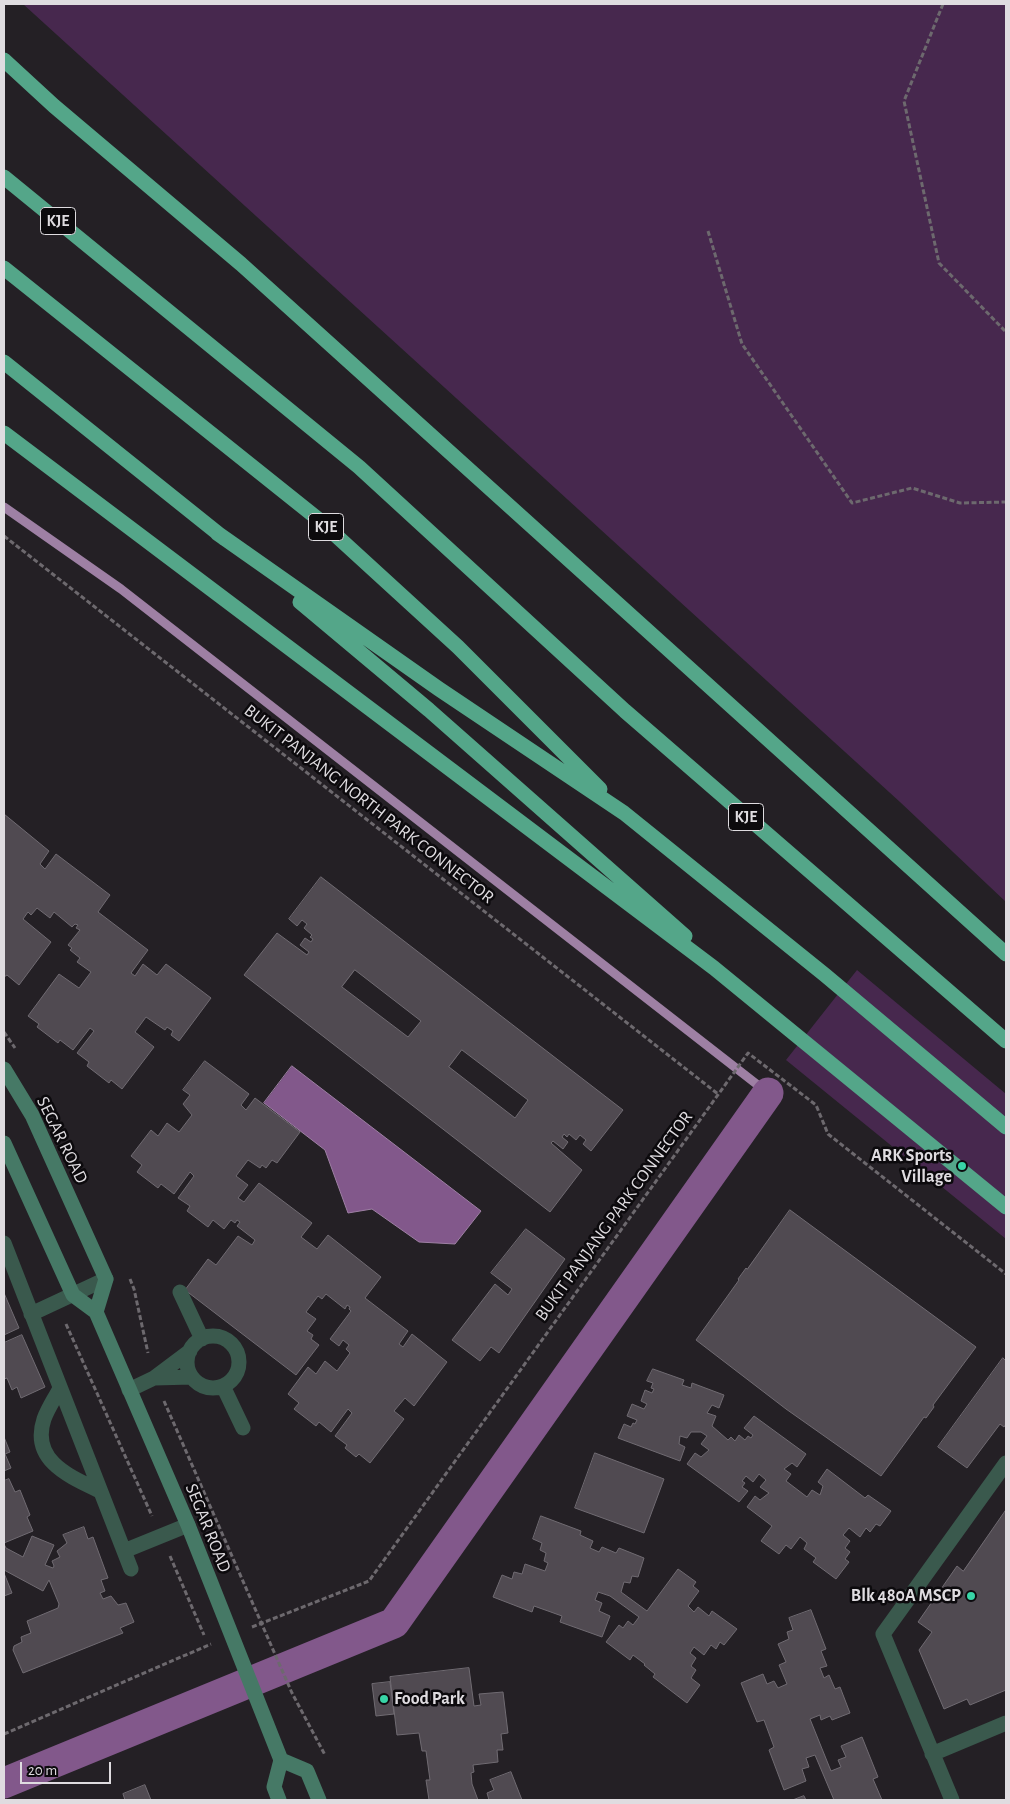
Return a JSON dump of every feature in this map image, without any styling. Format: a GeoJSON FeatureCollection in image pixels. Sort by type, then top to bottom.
{"type":"FeatureCollection","features":[{"type":"Feature","properties":{"kind":"highway"},"geometry":{"type":"LineString","coordinates":[[4,60],[54,106],[241,264],[1006,954]]}},
{"type":"Feature","properties":{"kind":"highway"},"geometry":{"type":"LineString","coordinates":[[4,68],[54,106]]}},
{"type":"Feature","properties":{"kind":"highway","name":"KJE"},"geometry":{"type":"LineString","coordinates":[[4,177],[359,467],[625,710],[1006,1042]]}},
{"type":"Feature","properties":{"kind":"highway","name":"KJE"},"geometry":{"type":"LineString","coordinates":[[4,268],[318,519],[458,647],[624,812],[825,975],[1006,1127]]}},
{"type":"Feature","properties":{"kind":"highway"},"geometry":{"type":"LineString","coordinates":[[4,362],[217,533],[429,710],[711,959],[714,968]]}},
{"type":"Feature","properties":{"kind":"highway"},"geometry":{"type":"LineString","coordinates":[[4,433],[714,968],[1006,1207]]}},
{"type":"Feature","properties":{"kind":"highway"},"geometry":{"type":"LineString","coordinates":[[217,533],[439,689],[624,812]]}},
{"type":"Feature","properties":{"kind":"street","name":"SEGAR ROAD"},"geometry":{"type":"LineString","coordinates":[[4,1069],[32,1115],[106,1279]]}},
{"type":"Feature","properties":{"kind":"street"},"geometry":{"type":"LineString","coordinates":[[4,1143],[73,1295],[96,1312],[106,1279]]}},
{"type":"Feature","properties":{"kind":"street","name":"SEGAR ROAD"},"geometry":{"type":"LineString","coordinates":[[96,1312],[188,1525],[281,1760]]}},
{"type":"Feature","properties":{"kind":"street"},"geometry":{"type":"LineString","coordinates":[[279,1800],[274,1787],[281,1760],[306,1771],[319,1800]]}},
{"type":"Feature","properties":{"kind":"lane"},"geometry":{"type":"LineString","coordinates":[[4,1243],[132,1569]]}},
{"type":"Feature","properties":{"kind":"lane"},"geometry":{"type":"LineString","coordinates":[[31,1314],[106,1279]]}},
{"type":"Feature","properties":{"kind":"lane"},"geometry":{"type":"LineString","coordinates":[[180,1292],[202,1338]]}},
{"type":"Feature","properties":{"kind":"lane"},"geometry":{"type":"LineString","coordinates":[[129,1390],[154,1378],[190,1351],[202,1338],[219,1337],[226,1340],[237,1352],[239,1360],[236,1376],[223,1386],[206,1387],[198,1384],[192,1377],[187,1360],[190,1351]]}},
{"type":"Feature","properties":{"kind":"lane"},"geometry":{"type":"LineString","coordinates":[[154,1378],[192,1377]]}},
{"type":"Feature","properties":{"kind":"lane"},"geometry":{"type":"LineString","coordinates":[[223,1386],[243,1428]]}},
{"type":"Feature","properties":{"kind":"lane"},"geometry":{"type":"LineString","coordinates":[[60,1388],[41,1430],[45,1450],[57,1468],[65,1475],[100,1491]]}},
{"type":"Feature","properties":{"kind":"lane"},"geometry":{"type":"LineString","coordinates":[[952,1800],[883,1634],[1006,1463]]}},
{"type":"Feature","properties":{"kind":"lane"},"geometry":{"type":"LineString","coordinates":[[124,1551],[188,1525]]}},
{"type":"Feature","properties":{"kind":"lane"},"geometry":{"type":"LineString","coordinates":[[932,1754],[1006,1723]]}},
{"type":"Feature","properties":{"kind":"path"},"geometry":{"type":"LineString","coordinates":[[943,4],[904,100],[939,263],[1006,332]]}},
{"type":"Feature","properties":{"kind":"path"},"geometry":{"type":"LineString","coordinates":[[708,231],[742,344],[852,503],[912,488],[960,503],[1006,502]]}},
{"type":"Feature","properties":{"kind":"path","name":"BUKIT PANJANG NORTH PARK CONNECTOR"},"geometry":{"type":"LineString","coordinates":[[4,536],[718,1094]]}},
{"type":"Feature","properties":{"kind":"path","name":"BUKIT PANJANG PARK CONNECTOR"},"geometry":{"type":"LineString","coordinates":[[262,1623],[370,1581],[748,1053],[816,1105],[828,1134],[1006,1274]]}},
{"type":"Feature","properties":{"kind":"path"},"geometry":{"type":"LineString","coordinates":[[134,1289],[154,1378],[292,1693],[328,1761]]}},
{"type":"Feature","properties":{"kind":"path"},"geometry":{"type":"LineString","coordinates":[[56,1303],[212,1653]]}},
{"type":"Feature","properties":{"kind":"path"},"geometry":{"type":"LineString","coordinates":[[4,1734],[208,1646]]}},
{"type":"Feature","properties":{"kind":"shaded area"},"geometry":{"type":"Polygon","coordinates":[[[23,4],[1006,4],[1006,902],[900,802],[23,4]]]}},
{"type":"Feature","properties":{"kind":"shaded area","name":"ARK Sports Village"},"geometry":{"type":"Polygon","coordinates":[[[857,970],[1006,1094],[1006,1239],[786,1060],[857,970]]]}},
{"type":"Feature","properties":{"kind":"shaded area"},"geometry":{"type":"Polygon","coordinates":[[[292,1066],[481,1211],[455,1244],[419,1242],[372,1209],[348,1213],[325,1150],[264,1103],[292,1066]]]}},
{"type":"Feature","properties":{"kind":"building"},"geometry":{"type":"Polygon","coordinates":[[[4,814],[49,851],[40,864],[45,869],[56,854],[110,895],[98,912],[148,950],[131,973],[135,976],[143,964],[157,975],[166,964],[211,998],[179,1041],[171,1035],[173,1031],[167,1027],[165,1030],[146,1017],[135,1032],[154,1047],[122,1089],[111,1080],[109,1083],[87,1066],[89,1062],[77,1053],[94,1031],[90,1028],[73,1050],[60,1040],[58,1043],[37,1027],[39,1024],[28,1016],[59,974],[79,988],[91,972],[77,962],[80,958],[70,950],[72,948],[68,945],[80,930],[76,928],[78,925],[75,924],[72,927],[54,912],[50,918],[37,908],[31,915],[28,912],[23,919],[51,942],[19,985],[7,975],[4,977],[4,814]]]}},
{"type":"Feature","properties":{"kind":"building"},"geometry":{"type":"Polygon","coordinates":[[[321,877],[623,1110],[591,1151],[583,1144],[586,1140],[580,1135],[576,1140],[569,1134],[567,1137],[564,1134],[562,1137],[568,1142],[563,1149],[553,1141],[551,1143],[582,1170],[550,1212],[244,975],[277,933],[307,955],[309,952],[300,945],[305,938],[311,942],[313,939],[310,937],[312,935],[304,928],[307,924],[302,920],[297,926],[289,919],[321,877]],[[355,970],[342,987],[408,1037],[421,1021],[355,970]],[[462,1050],[449,1067],[515,1118],[528,1100],[462,1050]]]}},
{"type":"Feature","properties":{"kind":"building"},"geometry":{"type":"Polygon","coordinates":[[[205,1061],[249,1094],[241,1105],[246,1110],[255,1098],[300,1132],[277,1163],[272,1160],[266,1168],[262,1165],[260,1168],[248,1160],[236,1176],[248,1185],[238,1198],[244,1202],[259,1183],[312,1223],[301,1237],[317,1249],[328,1235],[381,1277],[365,1298],[408,1331],[399,1344],[403,1347],[412,1334],[447,1362],[414,1406],[405,1398],[394,1411],[404,1419],[370,1463],[359,1454],[356,1457],[345,1448],[347,1445],[335,1436],[352,1413],[348,1409],[331,1432],[319,1422],[316,1426],[294,1409],[299,1403],[288,1394],[308,1367],[316,1374],[325,1361],[337,1371],[350,1353],[346,1349],[349,1345],[343,1340],[339,1346],[330,1339],[351,1311],[350,1307],[347,1305],[345,1309],[326,1294],[322,1299],[318,1296],[306,1312],[316,1319],[307,1331],[313,1335],[311,1339],[319,1345],[296,1375],[185,1290],[208,1259],[216,1265],[238,1236],[252,1245],[255,1240],[237,1226],[240,1222],[237,1220],[235,1223],[231,1220],[224,1229],[213,1220],[208,1227],[187,1211],[190,1206],[178,1198],[194,1176],[190,1172],[174,1194],[161,1184],[158,1188],[137,1172],[142,1165],[131,1156],[151,1130],[158,1136],[167,1123],[179,1132],[192,1115],[183,1104],[190,1095],[183,1090],[205,1061]]]}},
{"type":"Feature","properties":{"kind":"building"},"geometry":{"type":"Polygon","coordinates":[[[790,1210],[976,1347],[933,1405],[934,1407],[926,1418],[924,1417],[881,1476],[786,1409],[696,1340],[738,1279],[790,1210]]]}},
{"type":"Feature","properties":{"kind":"building"},"geometry":{"type":"Polygon","coordinates":[[[526,1229],[565,1259],[499,1353],[491,1347],[480,1361],[452,1340],[495,1284],[508,1295],[512,1289],[491,1273],[526,1229]]]}},
{"type":"Feature","properties":{"kind":"building"},"geometry":{"type":"Polygon","coordinates":[[[4,1293],[19,1328],[4,1335],[4,1293]]]}},
{"type":"Feature","properties":{"kind":"building"},"geometry":{"type":"Polygon","coordinates":[[[22,1335],[45,1387],[21,1398],[17,1387],[12,1390],[7,1378],[4,1379],[4,1343],[22,1335]]]}},
{"type":"Feature","properties":{"kind":"building"},"geometry":{"type":"Polygon","coordinates":[[[1003,1358],[1006,1361],[1006,1424],[1004,1427],[1000,1424],[967,1468],[938,1447],[1003,1358]]]}},
{"type":"Feature","properties":{"kind":"building"},"geometry":{"type":"Polygon","coordinates":[[[653,1369],[684,1380],[682,1385],[691,1388],[692,1383],[724,1395],[719,1408],[712,1405],[707,1413],[716,1416],[712,1426],[728,1440],[731,1437],[735,1441],[739,1435],[745,1440],[748,1436],[751,1438],[753,1435],[744,1428],[754,1416],[806,1454],[797,1467],[792,1463],[784,1469],[791,1474],[786,1481],[807,1497],[812,1490],[820,1495],[823,1486],[818,1482],[827,1469],[865,1498],[868,1495],[891,1511],[880,1526],[876,1524],[870,1532],[866,1528],[860,1537],[849,1528],[843,1535],[850,1541],[845,1548],[850,1552],[845,1559],[849,1562],[836,1579],[813,1562],[816,1558],[804,1549],[807,1543],[800,1537],[791,1549],[786,1545],[779,1554],[761,1541],[772,1526],[747,1507],[755,1496],[760,1500],[769,1493],[760,1487],[766,1480],[759,1474],[753,1482],[746,1476],[742,1481],[745,1483],[742,1487],[748,1491],[739,1502],[687,1464],[695,1453],[701,1457],[709,1450],[701,1444],[707,1436],[701,1432],[691,1432],[687,1438],[680,1436],[679,1444],[685,1447],[680,1461],[618,1438],[624,1424],[631,1427],[637,1420],[627,1416],[632,1404],[644,1409],[647,1404],[641,1401],[645,1390],[652,1393],[654,1389],[651,1388],[653,1383],[647,1381],[653,1369]]]}},
{"type":"Feature","properties":{"kind":"building"},"geometry":{"type":"Polygon","coordinates":[[[4,1437],[10,1452],[5,1454],[11,1468],[4,1471],[4,1437]]]}},
{"type":"Feature","properties":{"kind":"building"},"geometry":{"type":"Polygon","coordinates":[[[595,1453],[664,1479],[644,1533],[575,1508],[595,1453]]]}},
{"type":"Feature","properties":{"kind":"building"},"geometry":{"type":"Polygon","coordinates":[[[9,1479],[15,1492],[20,1490],[30,1515],[27,1517],[33,1531],[4,1543],[4,1481],[9,1479]]]}},
{"type":"Feature","properties":{"kind":"building","name":"Blk 480A MSCP"},"geometry":{"type":"Polygon","coordinates":[[[1006,1510],[1006,1690],[970,1705],[967,1699],[944,1709],[919,1650],[932,1632],[918,1622],[957,1566],[963,1571],[1006,1510]]]}},
{"type":"Feature","properties":{"kind":"building"},"geometry":{"type":"Polygon","coordinates":[[[541,1516],[581,1531],[580,1535],[593,1541],[590,1548],[599,1552],[602,1547],[616,1553],[619,1548],[644,1558],[638,1577],[632,1576],[630,1583],[624,1582],[621,1592],[647,1611],[678,1569],[696,1582],[693,1586],[699,1591],[688,1606],[694,1612],[698,1607],[709,1616],[712,1611],[737,1629],[724,1645],[720,1642],[716,1649],[711,1645],[704,1655],[694,1647],[690,1653],[696,1658],[691,1666],[696,1670],[691,1678],[700,1685],[687,1703],[653,1677],[655,1674],[645,1664],[633,1655],[630,1660],[606,1642],[619,1625],[623,1628],[628,1621],[633,1625],[639,1617],[610,1596],[598,1592],[595,1600],[602,1603],[599,1611],[610,1616],[602,1637],[560,1622],[562,1616],[534,1606],[532,1612],[493,1597],[502,1575],[512,1579],[514,1572],[522,1574],[525,1564],[545,1571],[548,1563],[544,1561],[546,1553],[540,1550],[542,1543],[533,1539],[541,1516]]]}},
{"type":"Feature","properties":{"kind":"building"},"geometry":{"type":"Polygon","coordinates":[[[84,1527],[88,1539],[93,1537],[108,1578],[101,1580],[105,1591],[100,1593],[103,1599],[111,1596],[118,1605],[126,1603],[134,1622],[120,1628],[123,1633],[23,1673],[13,1650],[14,1646],[22,1642],[21,1637],[31,1633],[27,1621],[58,1608],[59,1604],[49,1580],[43,1591],[4,1570],[4,1544],[6,1548],[23,1557],[32,1536],[54,1545],[45,1565],[53,1568],[52,1561],[60,1557],[57,1551],[67,1543],[63,1535],[84,1527]]]}},
{"type":"Feature","properties":{"kind":"building"},"geometry":{"type":"Polygon","coordinates":[[[4,1573],[12,1593],[4,1596],[4,1573]]]}},
{"type":"Feature","properties":{"kind":"building"},"geometry":{"type":"Polygon","coordinates":[[[811,1610],[826,1649],[821,1651],[827,1666],[820,1668],[824,1678],[829,1675],[835,1689],[840,1687],[850,1713],[832,1720],[830,1716],[821,1720],[820,1715],[810,1719],[831,1771],[841,1767],[838,1760],[846,1757],[841,1746],[862,1737],[878,1777],[873,1779],[882,1800],[834,1800],[815,1755],[806,1758],[809,1767],[802,1769],[806,1781],[784,1790],[769,1750],[774,1747],[764,1720],[757,1722],[741,1683],[763,1674],[767,1684],[774,1681],[778,1688],[787,1684],[779,1665],[786,1662],[778,1644],[789,1639],[787,1632],[793,1630],[789,1618],[811,1610]]]}},
{"type":"Feature","properties":{"kind":"building"},"geometry":{"type":"Polygon","coordinates":[[[469,1668],[474,1706],[481,1705],[479,1694],[503,1692],[508,1733],[501,1734],[503,1750],[497,1750],[498,1762],[473,1765],[474,1772],[471,1773],[472,1784],[478,1800],[429,1800],[426,1780],[430,1780],[426,1751],[422,1751],[419,1733],[397,1735],[390,1677],[469,1668]]]}},
{"type":"Feature","properties":{"kind":"building"},"geometry":{"type":"Polygon","coordinates":[[[390,1682],[394,1714],[376,1716],[372,1684],[390,1682]]]}},
{"type":"Feature","properties":{"kind":"building"},"geometry":{"type":"Polygon","coordinates":[[[511,1772],[522,1800],[489,1800],[487,1793],[494,1790],[490,1780],[511,1772]]]}},
{"type":"Feature","properties":{"kind":"building"},"geometry":{"type":"Polygon","coordinates":[[[145,1785],[151,1800],[125,1800],[123,1794],[145,1785]]]}},
{"type":"Feature","properties":{"kind":"building"},"geometry":{"type":"Polygon","coordinates":[[[804,1796],[806,1800],[793,1800],[804,1796]]]}},
{"type":"Feature","properties":{"kind":"waterway"},"geometry":{"type":"LineString","coordinates":[[4,507],[121,589],[768,1093]]}},
{"type":"Feature","properties":{"kind":"waterway"},"geometry":{"type":"LineString","coordinates":[[4,1783],[394,1623],[768,1093]]}},
{"type":"Feature","properties":{"kind":"place","name":"ARK Sports Village"},"geometry":{"type":"Point","coordinates":[962,1166]}},
{"type":"Feature","properties":{"kind":"place","name":"Blk 480A MSCP"},"geometry":{"type":"Point","coordinates":[971,1596]}},
{"type":"Feature","properties":{"kind":"place","name":"Food Park"},"geometry":{"type":"Point","coordinates":[384,1699]}}]}
